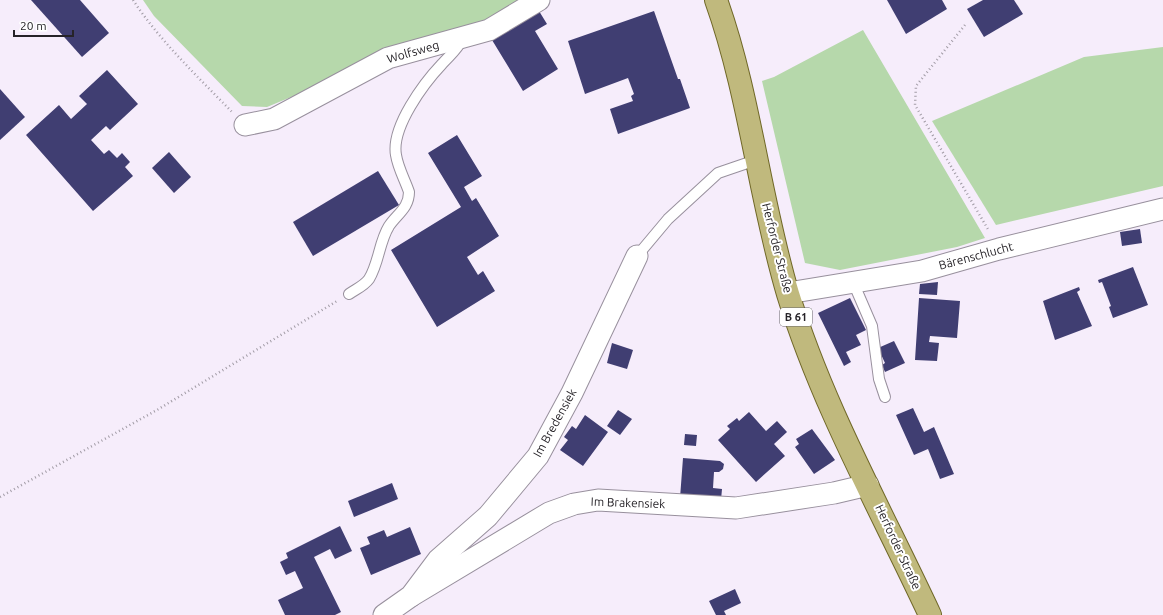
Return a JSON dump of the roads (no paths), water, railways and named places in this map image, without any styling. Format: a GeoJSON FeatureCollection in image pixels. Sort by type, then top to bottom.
{"type":"FeatureCollection","features":[{"type":"Feature","properties":{"kind":"main road","name":"Herforder Straße"},"geometry":{"type":"LineString","coordinates":[[716,0],[740,86],[771,228],[788,293],[804,340],[868,485],[930,615]]}},
{"type":"Feature","properties":{"kind":"street","name":"Wolfsweg"},"geometry":{"type":"LineString","coordinates":[[245,125],[274,120],[388,58],[489,30],[539,0]]}},
{"type":"Feature","properties":{"kind":"street","name":"Bärenschlucht"},"geometry":{"type":"LineString","coordinates":[[788,293],[922,270],[999,249],[1163,210]]}},
{"type":"Feature","properties":{"kind":"street","name":"Im Bredensiek"},"geometry":{"type":"LineString","coordinates":[[384,615],[411,596],[438,560],[488,516],[538,456],[572,393],[637,256]]}},
{"type":"Feature","properties":{"kind":"street","name":"Im Brakensiek"},"geometry":{"type":"LineString","coordinates":[[411,596],[549,513],[574,504],[598,500],[736,508],[834,494],[868,485]]}},
{"type":"Feature","properties":{"kind":"lane"},"geometry":{"type":"LineString","coordinates":[[349,294],[369,278],[383,238],[390,226],[406,207],[409,199],[409,192],[396,154],[398,135],[404,121],[423,88],[442,64],[455,52],[464,38]]}},
{"type":"Feature","properties":{"kind":"lane"},"geometry":{"type":"LineString","coordinates":[[637,256],[668,218],[718,173],[756,160]]}},
{"type":"Feature","properties":{"kind":"lane"},"geometry":{"type":"LineString","coordinates":[[853,282],[872,326],[879,379],[885,397]]}}]}
